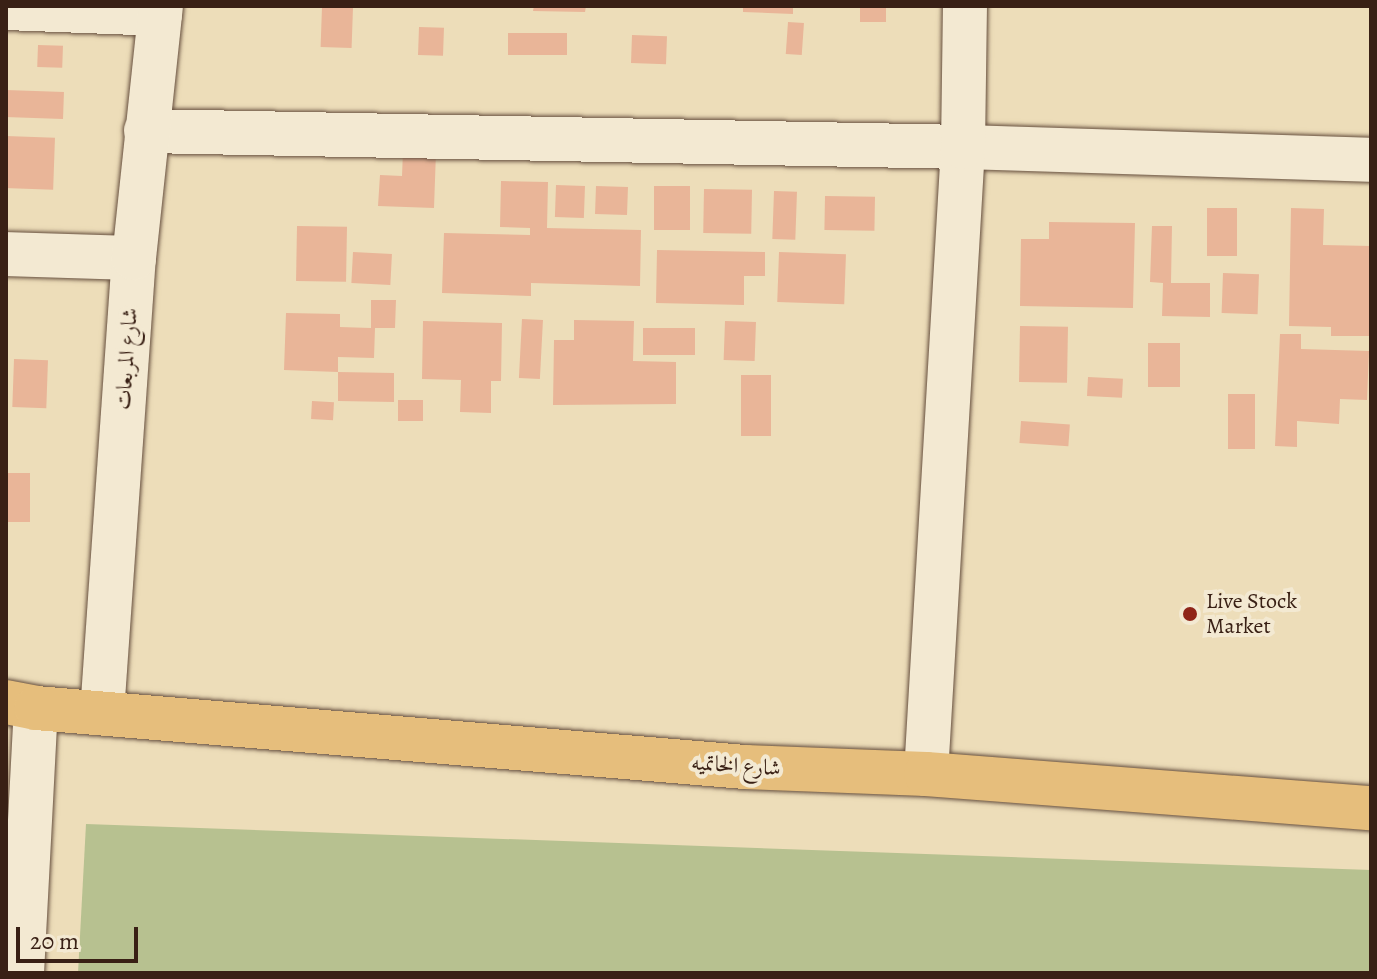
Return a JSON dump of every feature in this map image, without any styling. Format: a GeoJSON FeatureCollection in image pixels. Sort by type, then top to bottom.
{"type":"FeatureCollection","features":[{"type":"Feature","properties":{"kind":"main road","name":"شارع الخاتميه"},"geometry":{"type":"LineString","coordinates":[[21,705],[745,767],[926,774],[1371,808]]}},
{"type":"Feature","properties":{"kind":"street"},"geometry":{"type":"LineString","coordinates":[[926,774],[963,147],[965,6]]}},
{"type":"Feature","properties":{"kind":"street"},"geometry":{"type":"LineString","coordinates":[[6,8],[161,10]]}},
{"type":"Feature","properties":{"kind":"street","name":"شارع المربعات"},"geometry":{"type":"LineString","coordinates":[[102,713],[134,258],[161,10]]}},
{"type":"Feature","properties":{"kind":"street"},"geometry":{"type":"LineString","coordinates":[[146,131],[963,147],[1371,160]]}},
{"type":"Feature","properties":{"kind":"street"},"geometry":{"type":"LineString","coordinates":[[6,254],[134,258]]}},
{"type":"Feature","properties":{"kind":"street"},"geometry":{"type":"LineString","coordinates":[[18,947],[21,705]]}},
{"type":"Feature","properties":{"kind":"green space"},"geometry":{"type":"Polygon","coordinates":[[[86,824],[1371,870],[1371,973],[78,973],[86,824]]]}},
{"type":"Feature","properties":{"kind":"building"},"geometry":{"type":"Polygon","coordinates":[[[534,6],[586,6],[585,12],[533,11],[534,6]]]}},
{"type":"Feature","properties":{"kind":"building"},"geometry":{"type":"Polygon","coordinates":[[[743,6],[793,6],[793,14],[743,12],[743,6]]]}},
{"type":"Feature","properties":{"kind":"building"},"geometry":{"type":"Polygon","coordinates":[[[860,6],[886,6],[886,22],[860,22],[860,6]]]}},
{"type":"Feature","properties":{"kind":"building"},"geometry":{"type":"Polygon","coordinates":[[[322,7],[353,8],[352,48],[321,47],[322,7]]]}},
{"type":"Feature","properties":{"kind":"building"},"geometry":{"type":"Polygon","coordinates":[[[788,22],[804,23],[802,55],[786,54],[788,22]]]}},
{"type":"Feature","properties":{"kind":"building"},"geometry":{"type":"Polygon","coordinates":[[[419,27],[444,28],[443,56],[418,55],[419,27]]]}},
{"type":"Feature","properties":{"kind":"building"},"geometry":{"type":"Polygon","coordinates":[[[508,33],[567,33],[567,55],[508,55],[508,33]]]}},
{"type":"Feature","properties":{"kind":"building"},"geometry":{"type":"Polygon","coordinates":[[[632,35],[667,36],[666,64],[631,63],[632,35]]]}},
{"type":"Feature","properties":{"kind":"building"},"geometry":{"type":"Polygon","coordinates":[[[38,45],[63,46],[62,68],[37,67],[38,45]]]}},
{"type":"Feature","properties":{"kind":"building"},"geometry":{"type":"Polygon","coordinates":[[[6,90],[64,92],[63,119],[6,117],[6,90]]]}},
{"type":"Feature","properties":{"kind":"building"},"geometry":{"type":"Polygon","coordinates":[[[6,136],[55,138],[53,190],[6,188],[6,136]]]}},
{"type":"Feature","properties":{"kind":"building"},"geometry":{"type":"Polygon","coordinates":[[[403,151],[436,152],[434,208],[378,206],[380,175],[402,176],[403,151]]]}},
{"type":"Feature","properties":{"kind":"building"},"geometry":{"type":"Polygon","coordinates":[[[501,181],[548,182],[547,228],[641,230],[640,286],[531,283],[531,296],[442,293],[444,233],[530,235],[530,228],[500,227],[501,181]]]}},
{"type":"Feature","properties":{"kind":"building"},"geometry":{"type":"Polygon","coordinates":[[[556,185],[585,186],[584,218],[555,217],[556,185]]]}},
{"type":"Feature","properties":{"kind":"building"},"geometry":{"type":"Polygon","coordinates":[[[596,186],[628,187],[627,215],[595,214],[596,186]]]}},
{"type":"Feature","properties":{"kind":"building"},"geometry":{"type":"Polygon","coordinates":[[[654,186],[690,186],[690,230],[654,230],[654,186]]]}},
{"type":"Feature","properties":{"kind":"building"},"geometry":{"type":"Polygon","coordinates":[[[704,189],[752,190],[751,234],[703,233],[704,189]]]}},
{"type":"Feature","properties":{"kind":"building"},"geometry":{"type":"Polygon","coordinates":[[[774,191],[797,192],[795,240],[772,239],[774,191]]]}},
{"type":"Feature","properties":{"kind":"building"},"geometry":{"type":"Polygon","coordinates":[[[825,196],[875,197],[874,231],[824,230],[825,196]]]}},
{"type":"Feature","properties":{"kind":"building"},"geometry":{"type":"Polygon","coordinates":[[[1207,208],[1237,208],[1237,256],[1207,256],[1207,208]]]}},
{"type":"Feature","properties":{"kind":"building"},"geometry":{"type":"Polygon","coordinates":[[[1291,208],[1324,209],[1323,245],[1371,246],[1371,336],[1331,336],[1331,327],[1289,326],[1291,208]]]}},
{"type":"Feature","properties":{"kind":"building"},"geometry":{"type":"Polygon","coordinates":[[[1049,222],[1135,223],[1133,308],[1020,306],[1021,239],[1049,239],[1049,222]]]}},
{"type":"Feature","properties":{"kind":"building"},"geometry":{"type":"Polygon","coordinates":[[[297,226],[347,227],[346,282],[296,281],[297,226]]]}},
{"type":"Feature","properties":{"kind":"building"},"geometry":{"type":"Polygon","coordinates":[[[1152,226],[1172,226],[1171,283],[1210,283],[1210,317],[1162,316],[1163,283],[1150,282],[1152,226]]]}},
{"type":"Feature","properties":{"kind":"building"},"geometry":{"type":"Polygon","coordinates":[[[657,250],[765,252],[765,276],[744,276],[744,305],[656,303],[657,250]]]}},
{"type":"Feature","properties":{"kind":"building"},"geometry":{"type":"Polygon","coordinates":[[[353,252],[392,254],[390,285],[351,283],[353,252]]]}},
{"type":"Feature","properties":{"kind":"building"},"geometry":{"type":"Polygon","coordinates":[[[779,252],[846,254],[844,304],[777,302],[779,252]]]}},
{"type":"Feature","properties":{"kind":"building"},"geometry":{"type":"Polygon","coordinates":[[[1223,273],[1259,274],[1258,314],[1222,313],[1223,273]]]}},
{"type":"Feature","properties":{"kind":"building"},"geometry":{"type":"Polygon","coordinates":[[[371,300],[396,300],[395,328],[375,328],[374,358],[338,357],[338,372],[284,370],[286,313],[340,314],[340,327],[371,328],[371,300]]]}},
{"type":"Feature","properties":{"kind":"building"},"geometry":{"type":"Polygon","coordinates":[[[522,319],[543,320],[540,379],[519,378],[522,319]]]}},
{"type":"Feature","properties":{"kind":"building"},"geometry":{"type":"Polygon","coordinates":[[[574,320],[634,321],[633,361],[676,362],[676,404],[553,405],[554,340],[574,340],[574,320]]]}},
{"type":"Feature","properties":{"kind":"building"},"geometry":{"type":"Polygon","coordinates":[[[423,321],[502,323],[501,381],[491,381],[491,413],[460,412],[461,380],[422,379],[423,321]]]}},
{"type":"Feature","properties":{"kind":"building"},"geometry":{"type":"Polygon","coordinates":[[[725,321],[756,322],[755,361],[724,360],[725,321]]]}},
{"type":"Feature","properties":{"kind":"building"},"geometry":{"type":"Polygon","coordinates":[[[1020,326],[1068,327],[1067,383],[1019,382],[1020,326]]]}},
{"type":"Feature","properties":{"kind":"building"},"geometry":{"type":"Polygon","coordinates":[[[643,328],[695,328],[695,355],[643,355],[643,328]]]}},
{"type":"Feature","properties":{"kind":"building"},"geometry":{"type":"Polygon","coordinates":[[[1280,334],[1301,334],[1301,349],[1369,351],[1367,400],[1340,399],[1339,424],[1297,421],[1297,447],[1275,446],[1280,334]]]}},
{"type":"Feature","properties":{"kind":"building"},"geometry":{"type":"Polygon","coordinates":[[[1148,343],[1180,343],[1180,387],[1148,387],[1148,343]]]}},
{"type":"Feature","properties":{"kind":"building"},"geometry":{"type":"Polygon","coordinates":[[[14,359],[48,360],[46,408],[12,407],[14,359]]]}},
{"type":"Feature","properties":{"kind":"building"},"geometry":{"type":"Polygon","coordinates":[[[338,372],[394,373],[394,402],[338,401],[338,372]]]}},
{"type":"Feature","properties":{"kind":"building"},"geometry":{"type":"Polygon","coordinates":[[[741,375],[771,375],[771,436],[741,436],[741,375]]]}},
{"type":"Feature","properties":{"kind":"building"},"geometry":{"type":"Polygon","coordinates":[[[1088,377],[1123,379],[1122,398],[1087,396],[1088,377]]]}},
{"type":"Feature","properties":{"kind":"building"},"geometry":{"type":"Polygon","coordinates":[[[1228,394],[1255,394],[1255,449],[1228,449],[1228,394]]]}},
{"type":"Feature","properties":{"kind":"building"},"geometry":{"type":"Polygon","coordinates":[[[398,400],[423,400],[423,421],[398,421],[398,400]]]}},
{"type":"Feature","properties":{"kind":"building"},"geometry":{"type":"Polygon","coordinates":[[[312,401],[334,402],[333,420],[311,419],[312,401]]]}},
{"type":"Feature","properties":{"kind":"building"},"geometry":{"type":"Polygon","coordinates":[[[1021,421],[1070,424],[1068,446],[1019,443],[1021,421]]]}},
{"type":"Feature","properties":{"kind":"building"},"geometry":{"type":"Polygon","coordinates":[[[6,473],[30,473],[30,522],[6,522],[6,473]]]}},
{"type":"Feature","properties":{"kind":"place","name":"Live Stock Market"},"geometry":{"type":"Point","coordinates":[1190,614]}}]}
